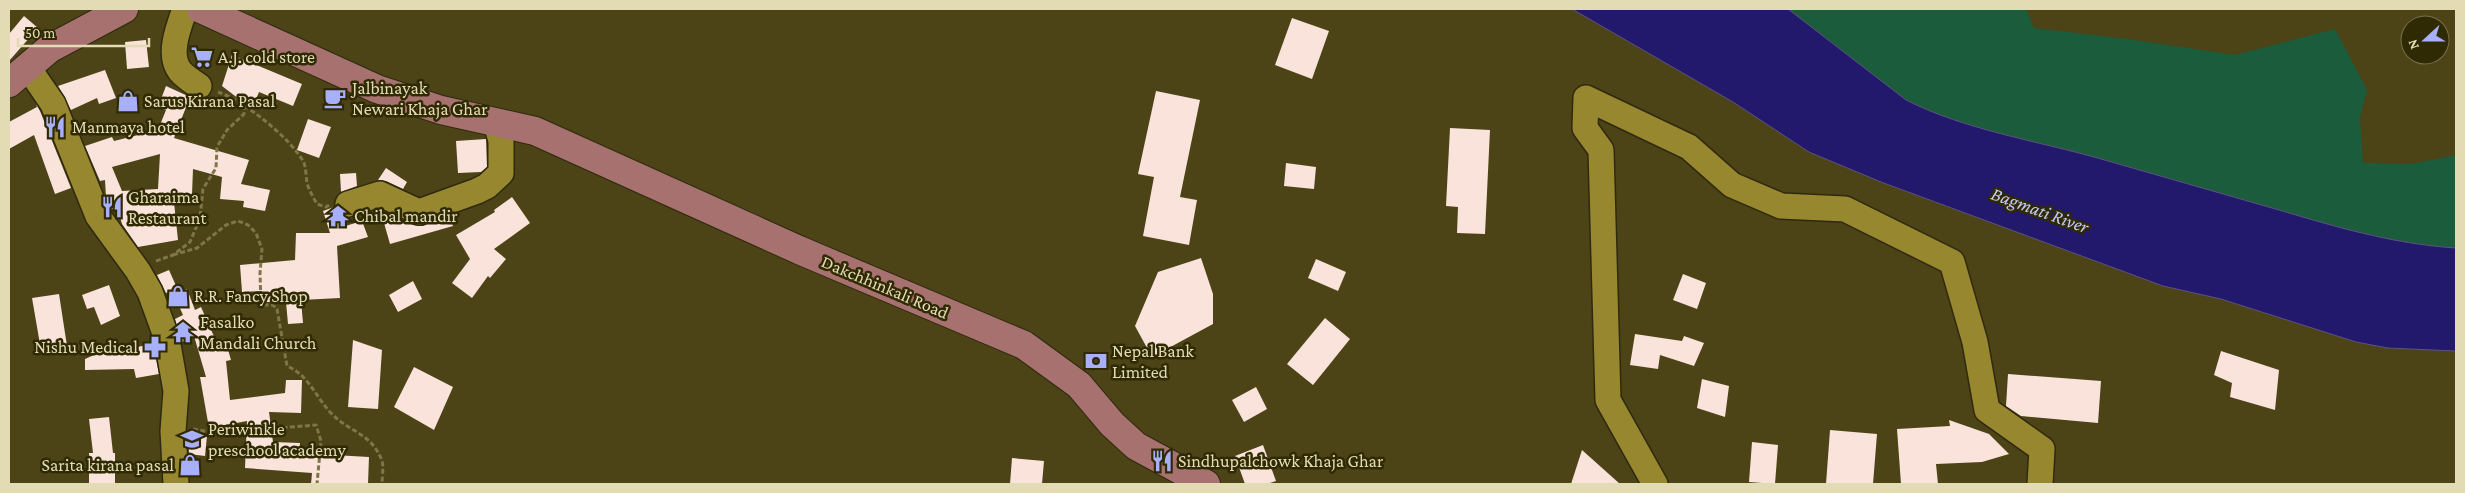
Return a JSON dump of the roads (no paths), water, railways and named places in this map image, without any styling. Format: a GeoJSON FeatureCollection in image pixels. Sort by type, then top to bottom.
{"type":"FeatureCollection","features":[{"type":"Feature","properties":{"kind":"main road"},"geometry":{"type":"LineString","coordinates":[[18,75],[49,49],[124,9]]}},
{"type":"Feature","properties":{"kind":"main road","name":"Dakchhinkali Road"},"geometry":{"type":"LineString","coordinates":[[201,9],[377,89],[441,110],[535,131],[799,250],[1024,345],[1078,385],[1112,424],[1136,446],[1206,484]]}},
{"type":"Feature","properties":{"kind":"street"},"geometry":{"type":"LineString","coordinates":[[185,9],[176,38],[174,56],[179,70],[199,86]]}},
{"type":"Feature","properties":{"kind":"street"},"geometry":{"type":"LineString","coordinates":[[18,75],[53,104],[98,216],[138,271],[150,292],[167,339],[176,391],[173,425],[176,484]]}},
{"type":"Feature","properties":{"kind":"street"},"geometry":{"type":"LineString","coordinates":[[1655,484],[1608,400],[1601,150],[1585,128],[1586,98],[1689,147],[1732,185],[1782,206],[1845,209],[1952,262],[1975,342],[1987,410],[2042,449],[2040,484]]}},
{"type":"Feature","properties":{"kind":"street"},"geometry":{"type":"LineString","coordinates":[[348,204],[380,194],[419,212],[442,205],[487,186],[501,173],[501,141],[496,122]]}},
{"type":"Feature","properties":{"kind":"water","name":"Bagmati River"},"geometry":{"type":"Polygon","coordinates":[[[1572,9],[1788,9],[1906,100],[1953,119],[2002,134],[2101,159],[2340,228],[2409,243],[2456,248],[2456,351],[2388,348],[2356,342],[2221,299],[2163,286],[1881,182],[1809,152],[1733,102],[1572,9]]]}},
{"type":"Feature","properties":{"kind":"place","name":"A.J. cold store"},"geometry":{"type":"Point","coordinates":[202,57]}},
{"type":"Feature","properties":{"kind":"place","name":"Jalbinayak Newari Khaja Ghar"},"geometry":{"type":"Point","coordinates":[335,98]}},
{"type":"Feature","properties":{"kind":"place","name":"Sarus Kirana Pasal"},"geometry":{"type":"Point","coordinates":[128,101]}},
{"type":"Feature","properties":{"kind":"place","name":"Manmaya hotel"},"geometry":{"type":"Point","coordinates":[55,127]}},
{"type":"Feature","properties":{"kind":"place","name":"Gharaima Restaurant"},"geometry":{"type":"Point","coordinates":[112,207]}},
{"type":"Feature","properties":{"kind":"place","name":"Chibal mandir"},"geometry":{"type":"Point","coordinates":[338,216]}},
{"type":"Feature","properties":{"kind":"place","name":"R.R. Fancy Shop"},"geometry":{"type":"Point","coordinates":[178,296]}},
{"type":"Feature","properties":{"kind":"place","name":"Fasalko Mandali Church"},"geometry":{"type":"Point","coordinates":[183,332]}},
{"type":"Feature","properties":{"kind":"place","name":"Nishu Medical"},"geometry":{"type":"Point","coordinates":[155,347]}},
{"type":"Feature","properties":{"kind":"place","name":"Nepal Bank Limited"},"geometry":{"type":"Point","coordinates":[1096,361]}},
{"type":"Feature","properties":{"kind":"place","name":"Periwinkle preschool academy"},"geometry":{"type":"Point","coordinates":[192,439]}},
{"type":"Feature","properties":{"kind":"place","name":"Sindhupalchowk Khaja Ghar"},"geometry":{"type":"Point","coordinates":[1162,461]}},
{"type":"Feature","properties":{"kind":"place","name":"Sarita kirana pasal"},"geometry":{"type":"Point","coordinates":[190,465]}}]}
